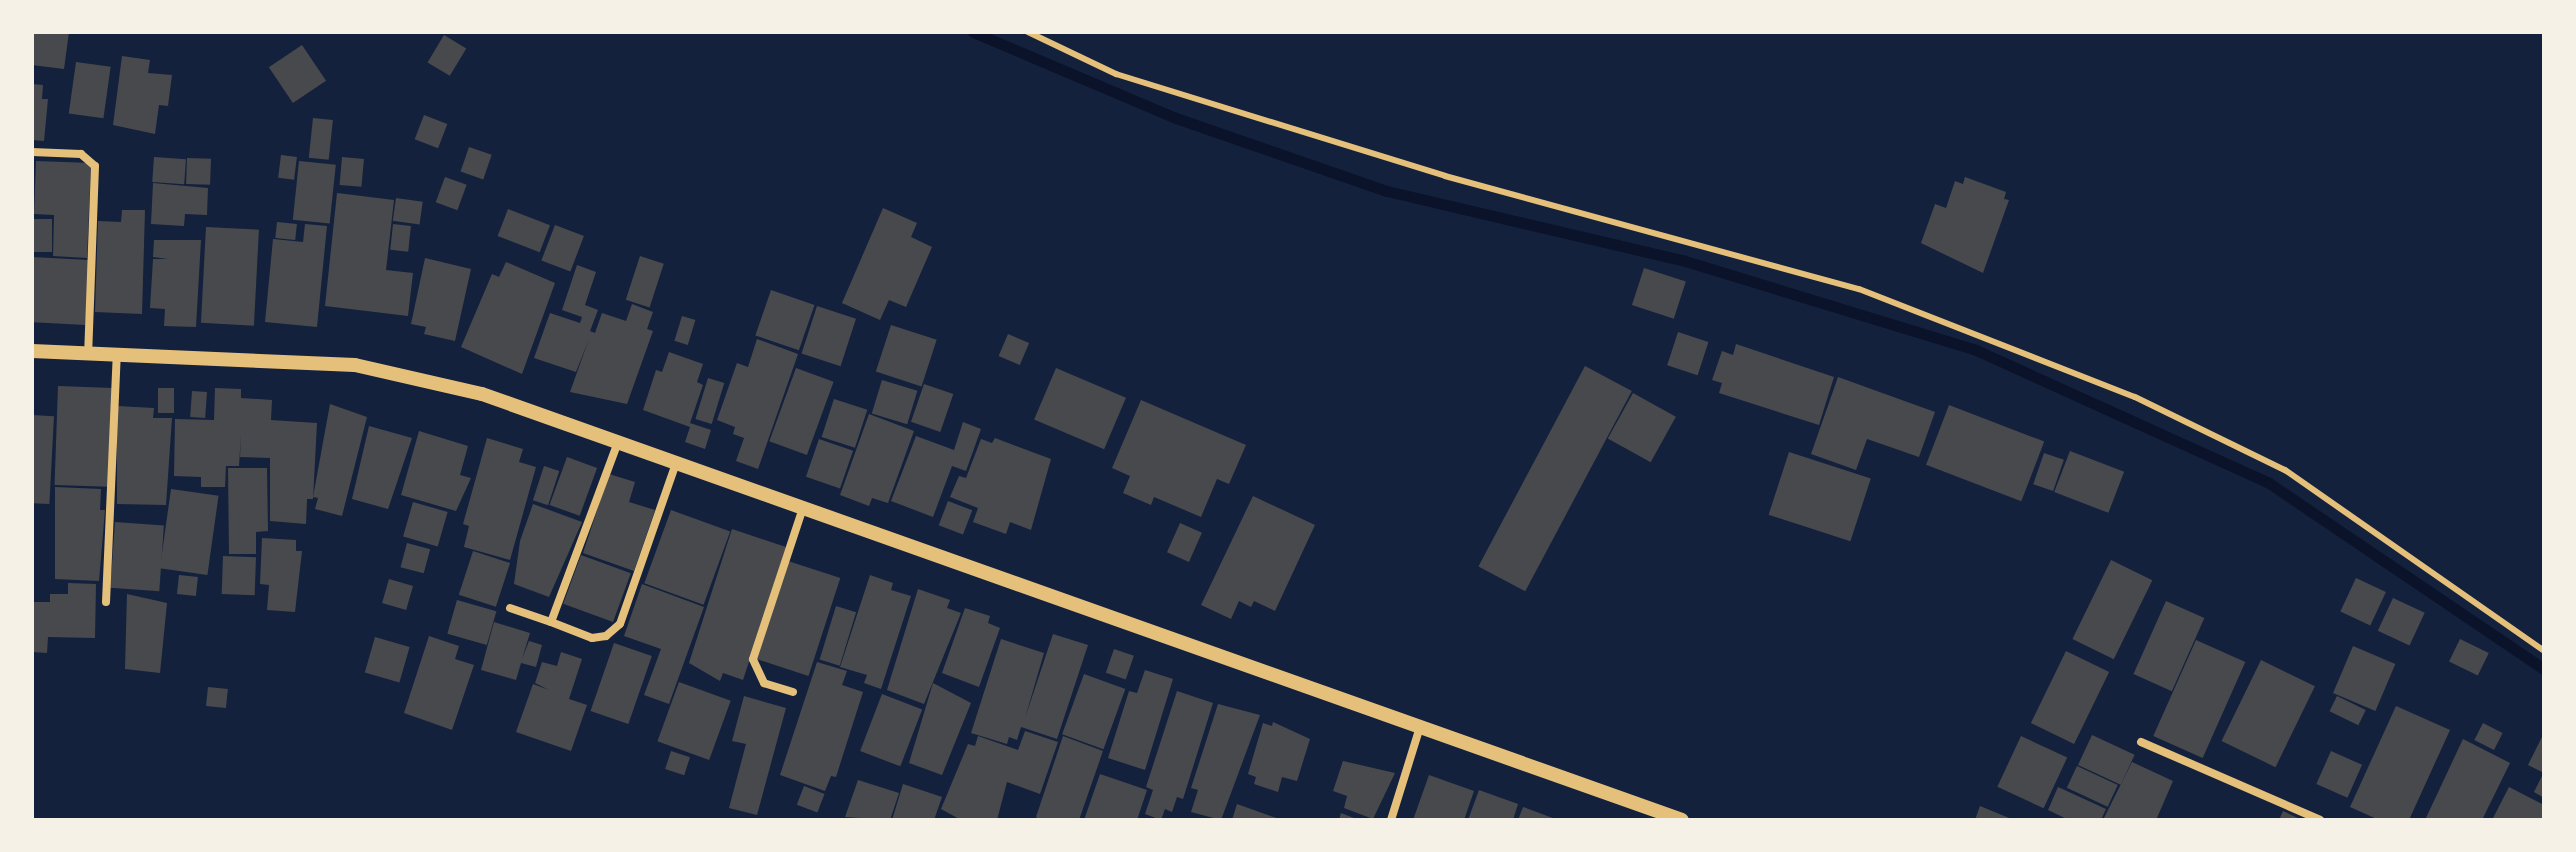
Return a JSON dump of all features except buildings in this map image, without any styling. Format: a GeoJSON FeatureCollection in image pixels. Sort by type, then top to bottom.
{"type":"FeatureCollection","features":[{"type":"Feature","properties":{"kind":"street"},"geometry":{"type":"LineString","coordinates":[[32,152],[81,154],[95,166],[88,353]]}},
{"type":"Feature","properties":{"kind":"street"},"geometry":{"type":"LineString","coordinates":[[32,351],[355,365],[482,394],[1682,820]]}},
{"type":"Feature","properties":{"kind":"street"},"geometry":{"type":"LineString","coordinates":[[106,602],[117,355]]}},
{"type":"Feature","properties":{"kind":"street"},"geometry":{"type":"LineString","coordinates":[[551,622],[618,442]]}},
{"type":"Feature","properties":{"kind":"street"},"geometry":{"type":"LineString","coordinates":[[510,608],[592,638],[606,636],[620,624],[676,463]]}},
{"type":"Feature","properties":{"kind":"street"},"geometry":{"type":"LineString","coordinates":[[793,692],[764,683],[753,659],[803,508]]}},
{"type":"Feature","properties":{"kind":"street"},"geometry":{"type":"LineString","coordinates":[[1391,820],[1420,727]]}},
{"type":"Feature","properties":{"kind":"street"},"geometry":{"type":"LineString","coordinates":[[2141,742],[2320,820]]}},
{"type":"Feature","properties":{"kind":"lane"},"geometry":{"type":"LineString","coordinates":[[1028,32],[1116,74],[1430,171],[1859,289],[2135,397],[2285,470],[2544,651]]}},
{"type":"Feature","properties":{"kind":"waterway"},"geometry":{"type":"LineString","coordinates":[[973,32],[1173,117],[1387,191],[1682,260],[1976,350],[2269,483],[2544,669]]}}]}
